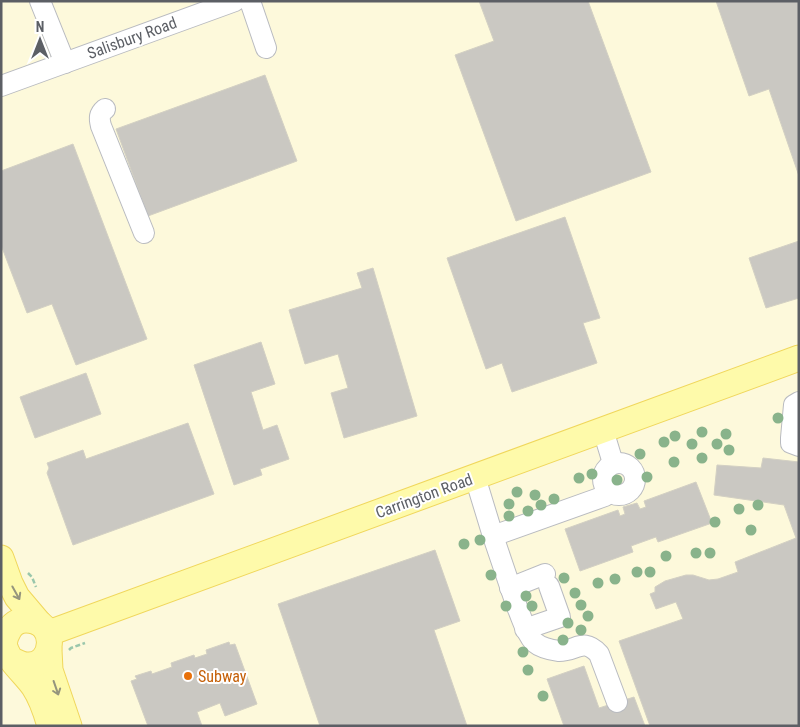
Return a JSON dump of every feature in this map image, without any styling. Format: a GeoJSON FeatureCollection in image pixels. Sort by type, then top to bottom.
{"type":"FeatureCollection","features":[{"type":"Feature","properties":{"kind":"main road","name":"Carrington Road"},"geometry":{"type":"LineString","coordinates":[[50,640],[475,477],[799,358]]}},
{"type":"Feature","properties":{"kind":"main road"},"geometry":{"type":"LineString","coordinates":[[1,558],[17,597],[50,640],[50,670],[69,726]]}},
{"type":"Feature","properties":{"kind":"main road"},"geometry":{"type":"LineString","coordinates":[[50,640],[24,620],[11,626],[5,641],[6,649],[34,686],[50,726]]}},
{"type":"Feature","properties":{"kind":"main road"},"geometry":{"type":"LineString","coordinates":[[6,649],[26,665],[34,664],[46,656],[50,640]]}},
{"type":"Feature","properties":{"kind":"street"},"geometry":{"type":"LineString","coordinates":[[40,1],[64,63]]}},
{"type":"Feature","properties":{"kind":"street","name":"Salisbury Road"},"geometry":{"type":"LineString","coordinates":[[1,86],[235,1]]}},
{"type":"Feature","properties":{"kind":"street"},"geometry":{"type":"LineString","coordinates":[[250,1],[266,48]]}},
{"type":"Feature","properties":{"kind":"street"},"geometry":{"type":"LineString","coordinates":[[105,109],[99,117],[100,126],[144,233]]}},
{"type":"Feature","properties":{"kind":"street"},"geometry":{"type":"LineString","coordinates":[[799,402],[794,405],[791,438],[791,443],[799,446]]}},
{"type":"Feature","properties":{"kind":"street"},"geometry":{"type":"LineString","coordinates":[[603,430],[614,463]]}},
{"type":"Feature","properties":{"kind":"street"},"geometry":{"type":"LineString","coordinates":[[619,462],[633,470],[633,486],[625,494],[614,494],[606,489],[604,484],[603,474],[605,469],[614,463],[619,462]]}},
{"type":"Feature","properties":{"kind":"street"},"geometry":{"type":"LineString","coordinates":[[475,477],[525,629],[535,643],[552,650],[562,651],[584,645],[594,649],[599,654],[617,702]]}},
{"type":"Feature","properties":{"kind":"street"},"geometry":{"type":"LineString","coordinates":[[493,536],[605,496],[610,492]]}},
{"type":"Feature","properties":{"kind":"street"},"geometry":{"type":"LineString","coordinates":[[510,588],[547,580],[560,617],[525,629]]}},
{"type":"Feature","properties":{"kind":"path"},"geometry":{"type":"LineString","coordinates":[[50,640],[72,648],[89,641]]}},
{"type":"Feature","properties":{"kind":"shaded area"},"geometry":{"type":"Polygon","coordinates":[[[1,1],[799,1],[799,726],[1,726],[1,1]]]}},
{"type":"Feature","properties":{"kind":"building"},"geometry":{"type":"Polygon","coordinates":[[[479,1],[588,1],[651,172],[516,221],[455,55],[494,41],[479,1]]]}},
{"type":"Feature","properties":{"kind":"building"},"geometry":{"type":"Polygon","coordinates":[[[716,1],[799,1],[799,176],[769,89],[749,96],[716,1]]]}},
{"type":"Feature","properties":{"kind":"building"},"geometry":{"type":"Polygon","coordinates":[[[265,75],[297,161],[148,216],[116,129],[265,75]]]}},
{"type":"Feature","properties":{"kind":"building"},"geometry":{"type":"Polygon","coordinates":[[[73,144],[147,339],[76,365],[52,304],[27,313],[1,245],[1,171],[73,144]]]}},
{"type":"Feature","properties":{"kind":"building"},"geometry":{"type":"Polygon","coordinates":[[[565,217],[600,318],[583,323],[597,363],[512,392],[502,363],[486,369],[447,258],[565,217]]]}},
{"type":"Feature","properties":{"kind":"building"},"geometry":{"type":"Polygon","coordinates":[[[799,241],[799,298],[766,308],[749,258],[799,241]]]}},
{"type":"Feature","properties":{"kind":"building"},"geometry":{"type":"Polygon","coordinates":[[[373,268],[417,416],[344,438],[331,393],[348,388],[338,354],[305,364],[289,310],[362,288],[357,273],[373,268]]]}},
{"type":"Feature","properties":{"kind":"building"},"geometry":{"type":"Polygon","coordinates":[[[261,342],[275,384],[251,392],[263,430],[277,425],[289,459],[260,469],[262,475],[234,485],[194,365],[261,342]]]}},
{"type":"Feature","properties":{"kind":"building"},"geometry":{"type":"Polygon","coordinates":[[[86,373],[101,414],[35,438],[20,397],[86,373]]]}},
{"type":"Feature","properties":{"kind":"building"},"geometry":{"type":"Polygon","coordinates":[[[188,423],[214,494],[73,545],[47,473],[49,468],[47,463],[83,450],[86,459],[188,423]]]}},
{"type":"Feature","properties":{"kind":"building"},"geometry":{"type":"Polygon","coordinates":[[[763,458],[799,462],[799,726],[650,726],[619,641],[683,619],[676,602],[656,609],[650,594],[655,592],[655,587],[665,581],[686,575],[709,580],[718,579],[738,572],[735,562],[796,538],[784,505],[714,495],[717,465],[761,468],[763,458]]]}},
{"type":"Feature","properties":{"kind":"building"},"geometry":{"type":"Polygon","coordinates":[[[696,482],[712,523],[658,542],[656,537],[631,546],[633,552],[580,571],[565,529],[618,510],[620,516],[625,514],[623,507],[637,503],[640,509],[646,507],[644,501],[696,482]]]}},
{"type":"Feature","properties":{"kind":"building"},"geometry":{"type":"Polygon","coordinates":[[[435,550],[460,621],[434,630],[467,726],[320,726],[278,604],[435,550]]]}},
{"type":"Feature","properties":{"kind":"building"},"geometry":{"type":"Polygon","coordinates":[[[229,642],[230,645],[235,644],[257,704],[225,716],[220,703],[197,712],[202,726],[148,726],[131,681],[137,679],[135,676],[151,671],[152,674],[172,667],[171,663],[194,655],[195,658],[207,654],[206,650],[229,642]]]}},
{"type":"Feature","properties":{"kind":"building"},"geometry":{"type":"Polygon","coordinates":[[[584,666],[599,708],[634,697],[645,726],[564,726],[547,679],[584,666]]]}},
{"type":"Feature","properties":{"kind":"place","name":"Subway"},"geometry":{"type":"Point","coordinates":[188,676]}}]}
